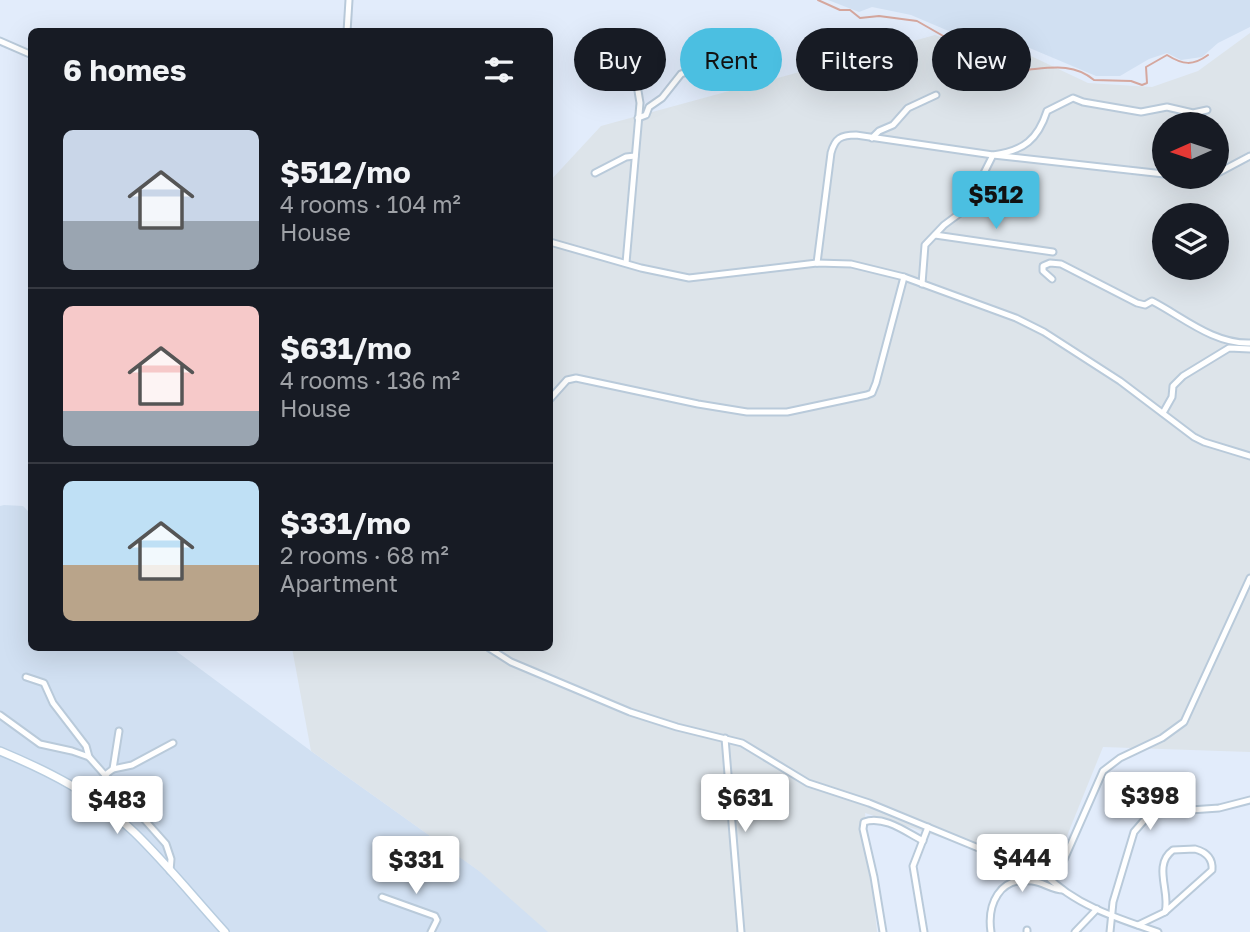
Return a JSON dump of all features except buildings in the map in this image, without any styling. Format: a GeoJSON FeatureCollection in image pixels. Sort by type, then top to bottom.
{"type":"FeatureCollection","features":[{"type":"Feature","properties":{"kind":"main road"},"geometry":{"type":"LineString","coordinates":[[0,751],[30,763],[88,796],[134,832],[225,932]]}},
{"type":"Feature","properties":{"kind":"street"},"geometry":{"type":"LineString","coordinates":[[347,28],[349,0]]}},
{"type":"Feature","properties":{"kind":"street"},"geometry":{"type":"LineString","coordinates":[[0,41],[28,53]]}},
{"type":"Feature","properties":{"kind":"street"},"geometry":{"type":"LineString","coordinates":[[638,117],[646,116],[649,107],[662,98],[680,75]]}},
{"type":"Feature","properties":{"kind":"street"},"geometry":{"type":"LineString","coordinates":[[626,263],[639,103],[638,91]]}},
{"type":"Feature","properties":{"kind":"street"},"geometry":{"type":"LineString","coordinates":[[872,138],[879,131],[893,125],[908,108],[936,95]]}},
{"type":"Feature","properties":{"kind":"street"},"geometry":{"type":"LineString","coordinates":[[993,155],[1007,153],[1029,142],[1041,130],[1047,111],[1073,98],[1141,112],[1167,107],[1193,113],[1207,110]]}},
{"type":"Feature","properties":{"kind":"street"},"geometry":{"type":"LineString","coordinates":[[817,263],[831,153],[836,140],[847,135],[1152,173]]}},
{"type":"Feature","properties":{"kind":"street"},"geometry":{"type":"LineString","coordinates":[[922,284],[925,245],[971,205],[993,155]]}},
{"type":"Feature","properties":{"kind":"street"},"geometry":{"type":"LineString","coordinates":[[595,173],[626,157],[635,156]]}},
{"type":"Feature","properties":{"kind":"street"},"geometry":{"type":"LineString","coordinates":[[1229,167],[1250,156]]}},
{"type":"Feature","properties":{"kind":"street"},"geometry":{"type":"LineString","coordinates":[[934,235],[1053,252]]}},
{"type":"Feature","properties":{"kind":"street"},"geometry":{"type":"LineString","coordinates":[[553,243],[689,278],[817,263],[851,264],[904,277],[1016,318],[1044,332],[1067,345],[1204,443],[1250,456]]}},
{"type":"Feature","properties":{"kind":"street"},"geometry":{"type":"LineString","coordinates":[[1052,279],[1043,271],[1044,266],[1050,263],[1061,264],[1137,303],[1145,305],[1152,301],[1191,324],[1235,342],[1250,343]]}},
{"type":"Feature","properties":{"kind":"street"},"geometry":{"type":"LineString","coordinates":[[553,396],[567,380],[576,378],[747,412],[787,412],[867,395],[872,393],[876,383],[904,277]]}},
{"type":"Feature","properties":{"kind":"street"},"geometry":{"type":"LineString","coordinates":[[1163,413],[1172,397],[1173,386],[1183,376],[1229,348],[1250,349]]}},
{"type":"Feature","properties":{"kind":"street"},"geometry":{"type":"LineString","coordinates":[[1045,874],[1053,874],[1063,862],[1103,771],[1120,758],[1162,738],[1184,722],[1250,578]]}},
{"type":"Feature","properties":{"kind":"street"},"geometry":{"type":"LineString","coordinates":[[494,651],[511,662],[630,712],[742,743],[808,783],[869,803],[1045,874],[1063,890],[1110,916],[1158,932]]}},
{"type":"Feature","properties":{"kind":"street"},"geometry":{"type":"LineString","coordinates":[[26,677],[44,683],[54,704],[86,746],[89,757],[166,844],[172,859],[170,872]]}},
{"type":"Feature","properties":{"kind":"street"},"geometry":{"type":"LineString","coordinates":[[0,715],[40,744],[89,757]]}},
{"type":"Feature","properties":{"kind":"street"},"geometry":{"type":"LineString","coordinates":[[113,769],[119,731]]}},
{"type":"Feature","properties":{"kind":"street"},"geometry":{"type":"LineString","coordinates":[[725,738],[741,932]]}},
{"type":"Feature","properties":{"kind":"street"},"geometry":{"type":"LineString","coordinates":[[105,775],[113,769],[132,765],[173,743]]}},
{"type":"Feature","properties":{"kind":"street"},"geometry":{"type":"LineString","coordinates":[[1134,781],[1149,816]]}},
{"type":"Feature","properties":{"kind":"street"},"geometry":{"type":"LineString","coordinates":[[1110,932],[1110,916],[1134,832],[1149,816],[1162,812],[1219,808],[1250,800]]}},
{"type":"Feature","properties":{"kind":"street"},"geometry":{"type":"LineString","coordinates":[[883,932],[863,830],[864,822],[873,820],[898,826],[923,841]]}},
{"type":"Feature","properties":{"kind":"street"},"geometry":{"type":"LineString","coordinates":[[924,932],[913,866],[928,827]]}},
{"type":"Feature","properties":{"kind":"street"},"geometry":{"type":"LineString","coordinates":[[1138,925],[1166,912],[1211,872],[1211,860],[1201,850],[1173,850],[1168,854],[1163,878],[1168,902],[1166,912]]}},
{"type":"Feature","properties":{"kind":"street"},"geometry":{"type":"LineString","coordinates":[[991,932],[992,901],[1013,883],[1032,881],[1063,890]]}},
{"type":"Feature","properties":{"kind":"street"},"geometry":{"type":"LineString","coordinates":[[382,897],[435,916],[437,920],[431,932]]}},
{"type":"Feature","properties":{"kind":"street"},"geometry":{"type":"LineString","coordinates":[[1074,932],[1097,909]]}},
{"type":"Feature","properties":{"kind":"shaded area"},"geometry":{"type":"Polygon","coordinates":[[[828,0],[1250,0],[1250,27],[1218,43],[1202,57],[1181,60],[1167,53],[1149,59],[1120,76],[1096,76],[1031,49],[1031,28],[942,28],[911,15],[872,7],[859,12],[828,0]]]}},
{"type":"Feature","properties":{"kind":"shaded area"},"geometry":{"type":"Polygon","coordinates":[[[1250,33],[1250,752],[1103,747],[1052,873],[865,813],[877,932],[548,932],[479,871],[311,751],[293,651],[553,651],[553,178],[601,126],[729,91],[782,91],[782,77],[796,73],[796,91],[918,91],[918,40],[932,36],[932,91],[1031,91],[1031,56],[1088,83],[1152,87],[1198,71],[1250,33]]]}},
{"type":"Feature","properties":{"kind":"shaded area"},"geometry":{"type":"Polygon","coordinates":[[[0,506],[23,506],[28,511],[28,651],[176,651],[565,932],[0,932],[0,506]]]}},
{"type":"Feature","properties":{"kind":"waterway"},"geometry":{"type":"LineString","coordinates":[[818,0],[840,10],[850,10],[860,18],[879,16],[917,21],[945,37],[988,50],[1005,72],[1069,68],[1094,80],[1131,81],[1142,85],[1147,83],[1146,67],[1167,55],[1188,63],[1208,55]]}}]}
